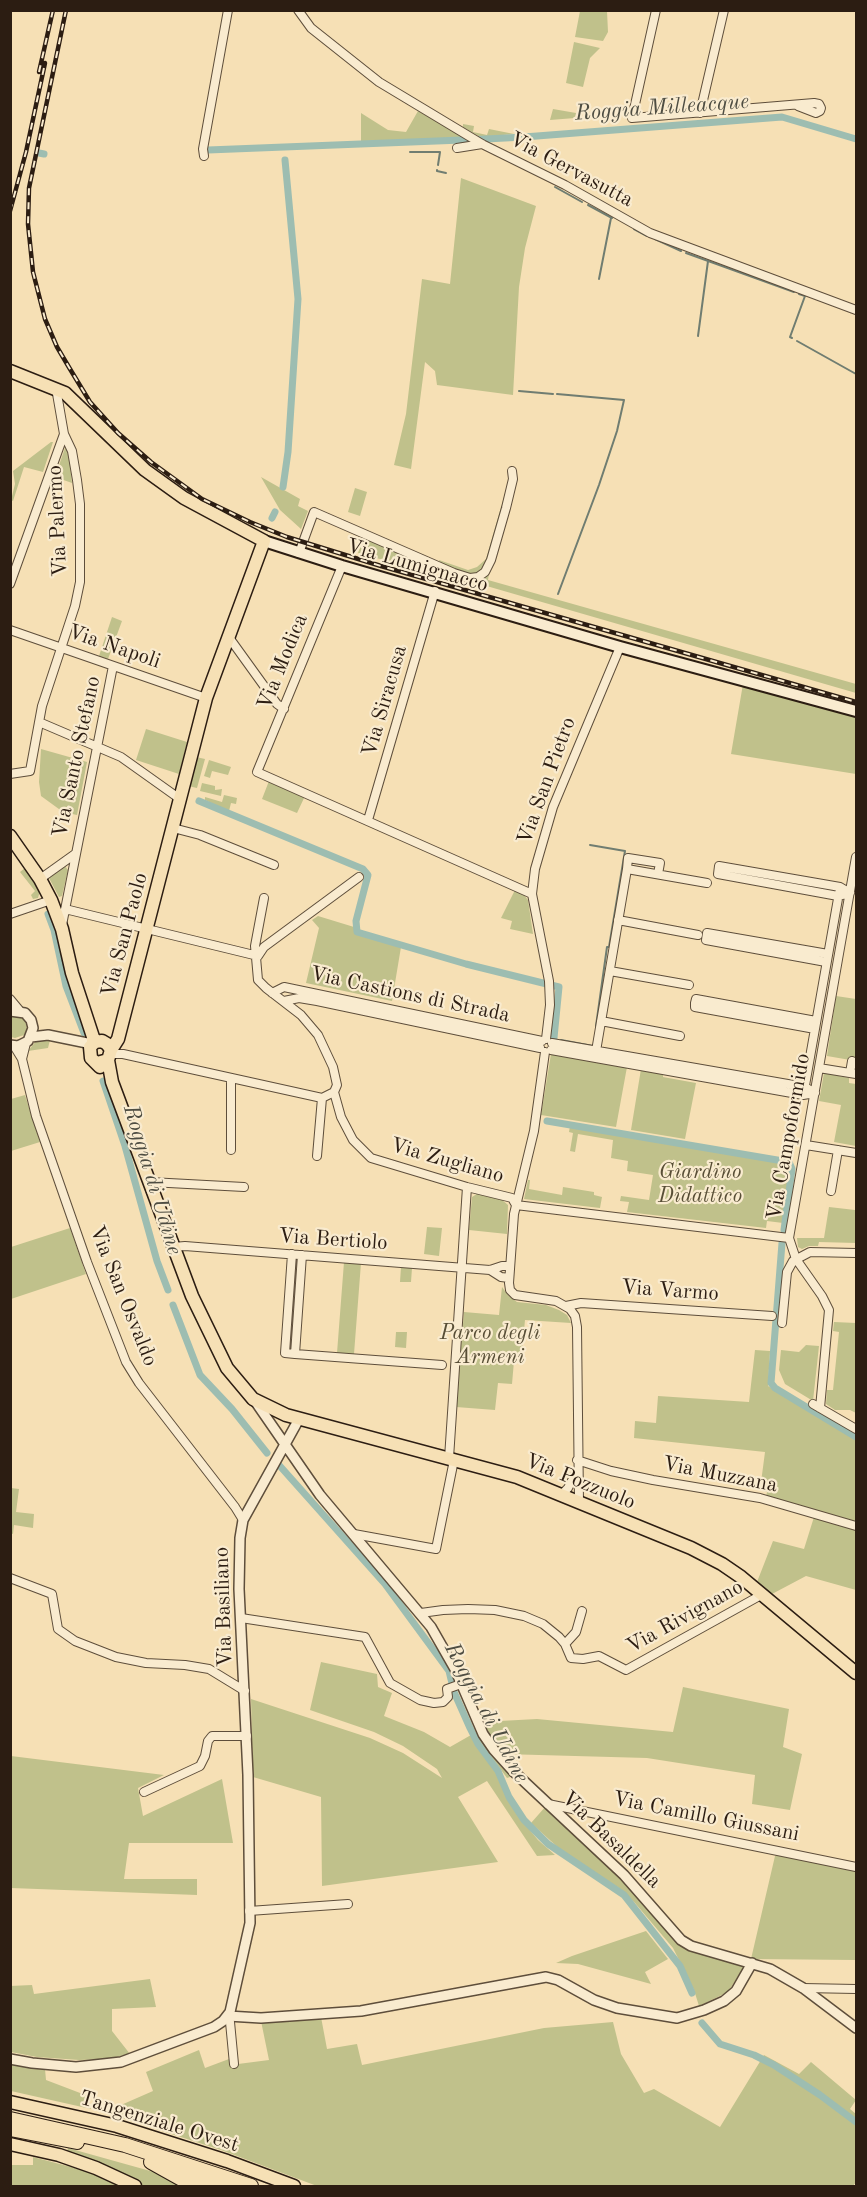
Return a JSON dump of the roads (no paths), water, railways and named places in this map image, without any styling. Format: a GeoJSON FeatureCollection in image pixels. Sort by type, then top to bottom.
{"type":"FeatureCollection","features":[{"type":"Feature","properties":{"kind":"highway"},"geometry":{"type":"LineString","coordinates":[[10,2119],[125,2145],[251,2187]]}},
{"type":"Feature","properties":{"kind":"highway"},"geometry":{"type":"LineString","coordinates":[[10,2129],[78,2142],[151,2162],[222,2187]]}},
{"type":"Feature","properties":{"kind":"highway"},"geometry":{"type":"LineString","coordinates":[[151,2162],[194,2187]]}},
{"type":"Feature","properties":{"kind":"main road","name":"Via Lumignacco"},"geometry":{"type":"LineString","coordinates":[[10,371],[56,388],[70,398],[145,470],[184,498],[264,541],[620,647],[856,711]]}},
{"type":"Feature","properties":{"kind":"main road","name":"Via San Paolo"},"geometry":{"type":"LineString","coordinates":[[103,1053],[118,1039],[206,698],[264,541]]}},
{"type":"Feature","properties":{"kind":"main road","name":"Via Pozzuolo"},"geometry":{"type":"LineString","coordinates":[[10,836],[40,879],[51,900],[62,929],[72,974],[93,1037],[103,1053],[192,1296],[227,1368],[254,1399],[272,1410],[299,1419],[517,1477],[706,1555],[764,1594],[856,1673]]}},
{"type":"Feature","properties":{"kind":"main road","name":"Tangenziale Ovest"},"geometry":{"type":"LineString","coordinates":[[10,2100],[117,2126],[218,2158],[294,2187]]}},
{"type":"Feature","properties":{"kind":"main road"},"geometry":{"type":"LineString","coordinates":[[10,2144],[59,2155],[96,2168],[135,2187]]}},
{"type":"Feature","properties":{"kind":"street"},"geometry":{"type":"LineString","coordinates":[[204,156],[203,149],[228,10]]}},
{"type":"Feature","properties":{"kind":"street","name":"Via Gervasutta"},"geometry":{"type":"LineString","coordinates":[[298,10],[311,28],[379,82],[477,141],[565,185],[650,232],[856,310]]}},
{"type":"Feature","properties":{"kind":"street"},"geometry":{"type":"LineString","coordinates":[[656,10],[632,118],[798,106]]}},
{"type":"Feature","properties":{"kind":"street"},"geometry":{"type":"LineString","coordinates":[[700,113],[724,10]]}},
{"type":"Feature","properties":{"kind":"street"},"geometry":{"type":"LineString","coordinates":[[457,148],[477,141]]}},
{"type":"Feature","properties":{"kind":"street","name":"Via Palermo"},"geometry":{"type":"LineString","coordinates":[[10,774],[30,771],[44,696],[75,606],[81,571],[77,480],[72,451],[64,435],[56,388]]}},
{"type":"Feature","properties":{"kind":"street"},"geometry":{"type":"LineString","coordinates":[[10,584],[64,435]]}},
{"type":"Feature","properties":{"kind":"street"},"geometry":{"type":"LineString","coordinates":[[299,553],[314,512],[454,573],[470,578],[478,576],[485,572],[491,560],[513,479],[512,471]]}},
{"type":"Feature","properties":{"kind":"street","name":"Via Modica"},"geometry":{"type":"LineString","coordinates":[[342,566],[258,772],[368,820]]}},
{"type":"Feature","properties":{"kind":"street","name":"Via Siracusa"},"geometry":{"type":"LineString","coordinates":[[368,820],[435,591]]}},
{"type":"Feature","properties":{"kind":"street","name":"Via Napoli"},"geometry":{"type":"LineString","coordinates":[[10,630],[206,698]]}},
{"type":"Feature","properties":{"kind":"street"},"geometry":{"type":"LineString","coordinates":[[228,636],[277,704],[284,709]]}},
{"type":"Feature","properties":{"kind":"street","name":"Via San Pietro"},"geometry":{"type":"LineString","coordinates":[[509,1278],[516,1206],[534,1131],[546,1045],[549,984],[532,894],[535,869],[553,807],[620,647]]}},
{"type":"Feature","properties":{"kind":"street","name":"Via Santo Stefano"},"geometry":{"type":"LineString","coordinates":[[62,929],[114,666]]}},
{"type":"Feature","properties":{"kind":"street"},"geometry":{"type":"LineString","coordinates":[[39,722],[122,757],[180,799]]}},
{"type":"Feature","properties":{"kind":"street"},"geometry":{"type":"LineString","coordinates":[[368,820],[532,894]]}},
{"type":"Feature","properties":{"kind":"street"},"geometry":{"type":"LineString","coordinates":[[173,828],[200,835],[274,865]]}},
{"type":"Feature","properties":{"kind":"street","name":"Via Santo Stefano"},"geometry":{"type":"LineString","coordinates":[[40,879],[75,854]]}},
{"type":"Feature","properties":{"kind":"street","name":"Via Campoformido"},"geometry":{"type":"LineString","coordinates":[[856,857],[789,1238],[796,1259],[829,1310],[817,1406],[856,1429]]}},
{"type":"Feature","properties":{"kind":"street"},"geometry":{"type":"LineString","coordinates":[[839,891],[718,874],[719,866],[850,893]]}},
{"type":"Feature","properties":{"kind":"street"},"geometry":{"type":"LineString","coordinates":[[596,1054],[627,869],[707,883]]}},
{"type":"Feature","properties":{"kind":"street"},"geometry":{"type":"LineString","coordinates":[[65,909],[258,956],[264,947],[359,877]]}},
{"type":"Feature","properties":{"kind":"street","name":"Via Campoformido"},"geometry":{"type":"LineString","coordinates":[[804,1091],[839,891]]}},
{"type":"Feature","properties":{"kind":"street","name":"Via Zugliano"},"geometry":{"type":"LineString","coordinates":[[264,898],[255,946],[258,956],[258,980],[301,1015],[318,1035],[336,1078],[337,1085],[334,1092],[346,1127],[353,1140],[366,1154],[376,1160],[508,1197],[516,1206],[789,1238]]}},
{"type":"Feature","properties":{"kind":"street"},"geometry":{"type":"LineString","coordinates":[[10,914],[51,900]]}},
{"type":"Feature","properties":{"kind":"street"},"geometry":{"type":"LineString","coordinates":[[618,920],[698,935]]}},
{"type":"Feature","properties":{"kind":"street"},"geometry":{"type":"LineString","coordinates":[[707,933],[827,958],[706,940],[707,933]]}},
{"type":"Feature","properties":{"kind":"street"},"geometry":{"type":"LineString","coordinates":[[610,971],[689,985]]}},
{"type":"Feature","properties":{"kind":"street","name":"Via Castions di Strada"},"geometry":{"type":"LineString","coordinates":[[272,993],[284,987],[546,1045]]}},
{"type":"Feature","properties":{"kind":"street","name":"Via Castions di Strada"},"geometry":{"type":"LineString","coordinates":[[284,1001],[299,998],[815,1093]]}},
{"type":"Feature","properties":{"kind":"street"},"geometry":{"type":"LineString","coordinates":[[10,999],[15,1011],[29,1016],[33,1024],[48,1035],[76,1041],[103,1053],[322,1098],[334,1092]]}},
{"type":"Feature","properties":{"kind":"street","name":"Via Campoformido"},"geometry":{"type":"LineString","coordinates":[[696,999],[815,1025],[695,1007],[695,1003],[696,999]]}},
{"type":"Feature","properties":{"kind":"street","name":"Via Castions di Strada"},"geometry":{"type":"LineString","coordinates":[[301,1015],[304,1005],[314,1001]]}},
{"type":"Feature","properties":{"kind":"street"},"geometry":{"type":"LineString","coordinates":[[601,1021],[681,1036]]}},
{"type":"Feature","properties":{"kind":"street"},"geometry":{"type":"LineString","coordinates":[[28,1040],[33,1024]]}},
{"type":"Feature","properties":{"kind":"street"},"geometry":{"type":"LineString","coordinates":[[13,1045],[48,1035]]}},
{"type":"Feature","properties":{"kind":"street","name":"Via San Osvaldo"},"geometry":{"type":"LineString","coordinates":[[22,1059],[28,1040]]}},
{"type":"Feature","properties":{"kind":"street","name":"Via San Osvaldo"},"geometry":{"type":"LineString","coordinates":[[13,1045],[22,1059],[43,1136],[87,1262],[126,1362],[139,1383],[243,1520]]}},
{"type":"Feature","properties":{"kind":"street"},"geometry":{"type":"LineString","coordinates":[[819,1068],[853,1073],[852,1061]]}},
{"type":"Feature","properties":{"kind":"street"},"geometry":{"type":"LineString","coordinates":[[231,1078],[231,1150]]}},
{"type":"Feature","properties":{"kind":"street"},"geometry":{"type":"LineString","coordinates":[[317,1156],[322,1098]]}},
{"type":"Feature","properties":{"kind":"street"},"geometry":{"type":"LineString","coordinates":[[806,1145],[856,1153]]}},
{"type":"Feature","properties":{"kind":"street"},"geometry":{"type":"LineString","coordinates":[[831,1191],[838,1150]]}},
{"type":"Feature","properties":{"kind":"street"},"geometry":{"type":"LineString","coordinates":[[150,1182],[244,1186]]}},
{"type":"Feature","properties":{"kind":"street"},"geometry":{"type":"LineString","coordinates":[[354,1534],[436,1549],[452,1459],[467,1187]]}},
{"type":"Feature","properties":{"kind":"street","name":"Via Bertiolo"},"geometry":{"type":"LineString","coordinates":[[173,1247],[185,1246],[490,1270],[510,1266]]}},
{"type":"Feature","properties":{"kind":"street"},"geometry":{"type":"LineString","coordinates":[[782,1323],[787,1272],[796,1259],[810,1252],[856,1253]]}},
{"type":"Feature","properties":{"kind":"street"},"geometry":{"type":"LineString","coordinates":[[292,1254],[285,1353],[442,1365]]}},
{"type":"Feature","properties":{"kind":"street"},"geometry":{"type":"LineString","coordinates":[[295,1354],[302,1255]]}},
{"type":"Feature","properties":{"kind":"street","name":"Via Bertiolo"},"geometry":{"type":"LineString","coordinates":[[490,1270],[501,1277],[509,1278]]}},
{"type":"Feature","properties":{"kind":"street"},"geometry":{"type":"LineString","coordinates":[[509,1278],[510,1290],[515,1295],[551,1300],[566,1306],[574,1316],[577,1327],[579,1502]]}},
{"type":"Feature","properties":{"kind":"street","name":"Via Varmo"},"geometry":{"type":"LineString","coordinates":[[566,1306],[581,1303],[771,1316]]}},
{"type":"Feature","properties":{"kind":"street","name":"Via Pozzuolo"},"geometry":{"type":"LineString","coordinates":[[254,1399],[284,1445]]}},
{"type":"Feature","properties":{"kind":"street","name":"Via Basiliano"},"geometry":{"type":"LineString","coordinates":[[228,2016],[246,1942],[249,1911],[247,1736],[238,1559],[243,1520],[299,1419]]}},
{"type":"Feature","properties":{"kind":"street","name":"Via Basaldella"},"geometry":{"type":"LineString","coordinates":[[284,1445],[320,1496],[421,1613],[443,1646],[455,1686],[494,1750],[513,1771],[624,1875],[681,1940],[691,1946],[770,1969],[803,1988],[856,2028]]}},
{"type":"Feature","properties":{"kind":"street","name":"Via Muzzana"},"geometry":{"type":"LineString","coordinates":[[577,1460],[611,1471],[653,1480],[760,1498],[856,1526]]}},
{"type":"Feature","properties":{"kind":"street"},"geometry":{"type":"LineString","coordinates":[[561,1495],[568,1488],[577,1470]]}},
{"type":"Feature","properties":{"kind":"street"},"geometry":{"type":"LineString","coordinates":[[10,1578],[52,1594],[58,1629],[75,1641],[116,1657],[146,1663],[209,1669],[245,1691]]}},
{"type":"Feature","properties":{"kind":"street","name":"Via Rivignano"},"geometry":{"type":"LineString","coordinates":[[421,1613],[468,1609],[510,1613],[543,1624],[565,1644],[571,1658],[583,1659],[599,1656],[622,1669],[629,1670],[764,1594]]}},
{"type":"Feature","properties":{"kind":"street"},"geometry":{"type":"LineString","coordinates":[[565,1644],[576,1632],[582,1611]]}},
{"type":"Feature","properties":{"kind":"street"},"geometry":{"type":"LineString","coordinates":[[241,1618],[365,1637],[390,1683],[413,1697],[434,1703],[446,1701],[455,1686]]}},
{"type":"Feature","properties":{"kind":"street"},"geometry":{"type":"LineString","coordinates":[[144,1792],[200,1766],[208,1741],[213,1736],[247,1736]]}},
{"type":"Feature","properties":{"kind":"street","name":"Via Camillo Giussani"},"geometry":{"type":"LineString","coordinates":[[548,1804],[856,1867]]}},
{"type":"Feature","properties":{"kind":"street"},"geometry":{"type":"LineString","coordinates":[[249,1911],[348,1904]]}},
{"type":"Feature","properties":{"kind":"street"},"geometry":{"type":"LineString","coordinates":[[10,2059],[76,2067],[102,2065],[132,2058],[214,2027],[228,2016],[261,2018],[378,2009],[546,1977],[558,1980],[594,2000],[617,2008],[677,2018],[724,2001],[735,1991],[752,1964]]}},
{"type":"Feature","properties":{"kind":"street"},"geometry":{"type":"LineString","coordinates":[[803,1988],[856,1989]]}},
{"type":"Feature","properties":{"kind":"street"},"geometry":{"type":"LineString","coordinates":[[228,2016],[234,2064]]}},
{"type":"Feature","properties":{"kind":"waterway","name":"Roggia Milleacque"},"geometry":{"type":"LineString","coordinates":[[467,140],[782,117],[856,139]]}},
{"type":"Feature","properties":{"kind":"waterway","name":"Roggia Milleacque"},"geometry":{"type":"LineString","coordinates":[[208,150],[462,140]]}},
{"type":"Feature","properties":{"kind":"waterway"},"geometry":{"type":"LineString","coordinates":[[410,152],[440,152],[438,165]]}},
{"type":"Feature","properties":{"kind":"waterway","name":"Roggia Milleacque"},"geometry":{"type":"LineString","coordinates":[[39,153],[44,154]]}},
{"type":"Feature","properties":{"kind":"waterway"},"geometry":{"type":"LineString","coordinates":[[283,487],[288,452],[298,299],[285,160]]}},
{"type":"Feature","properties":{"kind":"waterway"},"geometry":{"type":"LineString","coordinates":[[437,170],[446,173]]}},
{"type":"Feature","properties":{"kind":"waterway"},"geometry":{"type":"LineString","coordinates":[[555,187],[582,202]]}},
{"type":"Feature","properties":{"kind":"waterway"},"geometry":{"type":"LineString","coordinates":[[588,205],[612,218]]}},
{"type":"Feature","properties":{"kind":"waterway"},"geometry":{"type":"LineString","coordinates":[[599,279],[611,218]]}},
{"type":"Feature","properties":{"kind":"waterway"},"geometry":{"type":"LineString","coordinates":[[634,229],[647,236]]}},
{"type":"Feature","properties":{"kind":"waterway"},"geometry":{"type":"LineString","coordinates":[[655,239],[681,251]]}},
{"type":"Feature","properties":{"kind":"waterway"},"geometry":{"type":"LineString","coordinates":[[686,253],[794,292]]}},
{"type":"Feature","properties":{"kind":"waterway"},"geometry":{"type":"LineString","coordinates":[[698,336],[708,261]]}},
{"type":"Feature","properties":{"kind":"waterway"},"geometry":{"type":"LineString","coordinates":[[792,338],[790,337],[805,296],[799,294]]}},
{"type":"Feature","properties":{"kind":"waterway"},"geometry":{"type":"LineString","coordinates":[[797,341],[856,374]]}},
{"type":"Feature","properties":{"kind":"waterway"},"geometry":{"type":"LineString","coordinates":[[519,391],[553,394]]}},
{"type":"Feature","properties":{"kind":"waterway"},"geometry":{"type":"LineString","coordinates":[[557,394],[624,400],[617,431],[599,485],[558,594]]}},
{"type":"Feature","properties":{"kind":"waterway"},"geometry":{"type":"LineString","coordinates":[[272,518],[275,512]]}},
{"type":"Feature","properties":{"kind":"waterway"},"geometry":{"type":"LineString","coordinates":[[199,801],[363,869],[368,875],[356,921],[357,932],[466,964],[559,987],[554,1038]]}},
{"type":"Feature","properties":{"kind":"waterway"},"geometry":{"type":"LineString","coordinates":[[590,845],[625,851],[609,947],[607,947],[596,1026]]}},
{"type":"Feature","properties":{"kind":"waterway","name":"Roggia di Udine"},"geometry":{"type":"LineString","coordinates":[[48,914],[54,930],[66,986],[84,1033]]}},
{"type":"Feature","properties":{"kind":"waterway"},"geometry":{"type":"LineString","coordinates":[[561,1040],[593,1046]]}},
{"type":"Feature","properties":{"kind":"waterway","name":"Roggia di Udine"},"geometry":{"type":"LineString","coordinates":[[103,1081],[125,1146],[157,1261],[168,1290]]}},
{"type":"Feature","properties":{"kind":"waterway"},"geometry":{"type":"LineString","coordinates":[[547,1121],[789,1162],[792,1169],[784,1230]]}},
{"type":"Feature","properties":{"kind":"waterway"},"geometry":{"type":"LineString","coordinates":[[782,1243],[771,1383],[775,1388],[856,1437]]}},
{"type":"Feature","properties":{"kind":"waterway","name":"Roggia di Udine"},"geometry":{"type":"LineString","coordinates":[[173,1305],[200,1375],[232,1409],[267,1453]]}},
{"type":"Feature","properties":{"kind":"waterway","name":"Roggia di Udine"},"geometry":{"type":"LineString","coordinates":[[279,1465],[385,1584],[449,1671],[454,1692],[478,1744],[498,1771],[509,1797],[524,1820],[548,1844],[624,1895],[680,1966],[692,1993]]}},
{"type":"Feature","properties":{"kind":"waterway","name":"Roggia di Udine"},"geometry":{"type":"LineString","coordinates":[[702,2023],[720,2044],[754,2055],[774,2065],[856,2122]]}},
{"type":"Feature","properties":{"kind":"railway"},"geometry":{"type":"LineString","coordinates":[[39,72],[53,10]]}},
{"type":"Feature","properties":{"kind":"railway"},"geometry":{"type":"LineString","coordinates":[[66,10],[29,188],[28,224],[33,272],[45,319],[57,347],[90,402],[118,433],[151,462],[202,499],[287,537],[856,702]]}},
{"type":"Feature","properties":{"kind":"railway"},"geometry":{"type":"LineString","coordinates":[[10,211],[26,152],[45,63]]}},
{"type":"Feature","properties":{"kind":"park label","name":"Giardino Didattico"},"geometry":{"type":"Point","coordinates":[700,1184]}},
{"type":"Feature","properties":{"kind":"park label","name":"Parco degli Armeni"},"geometry":{"type":"Point","coordinates":[490,1345]}}]}
